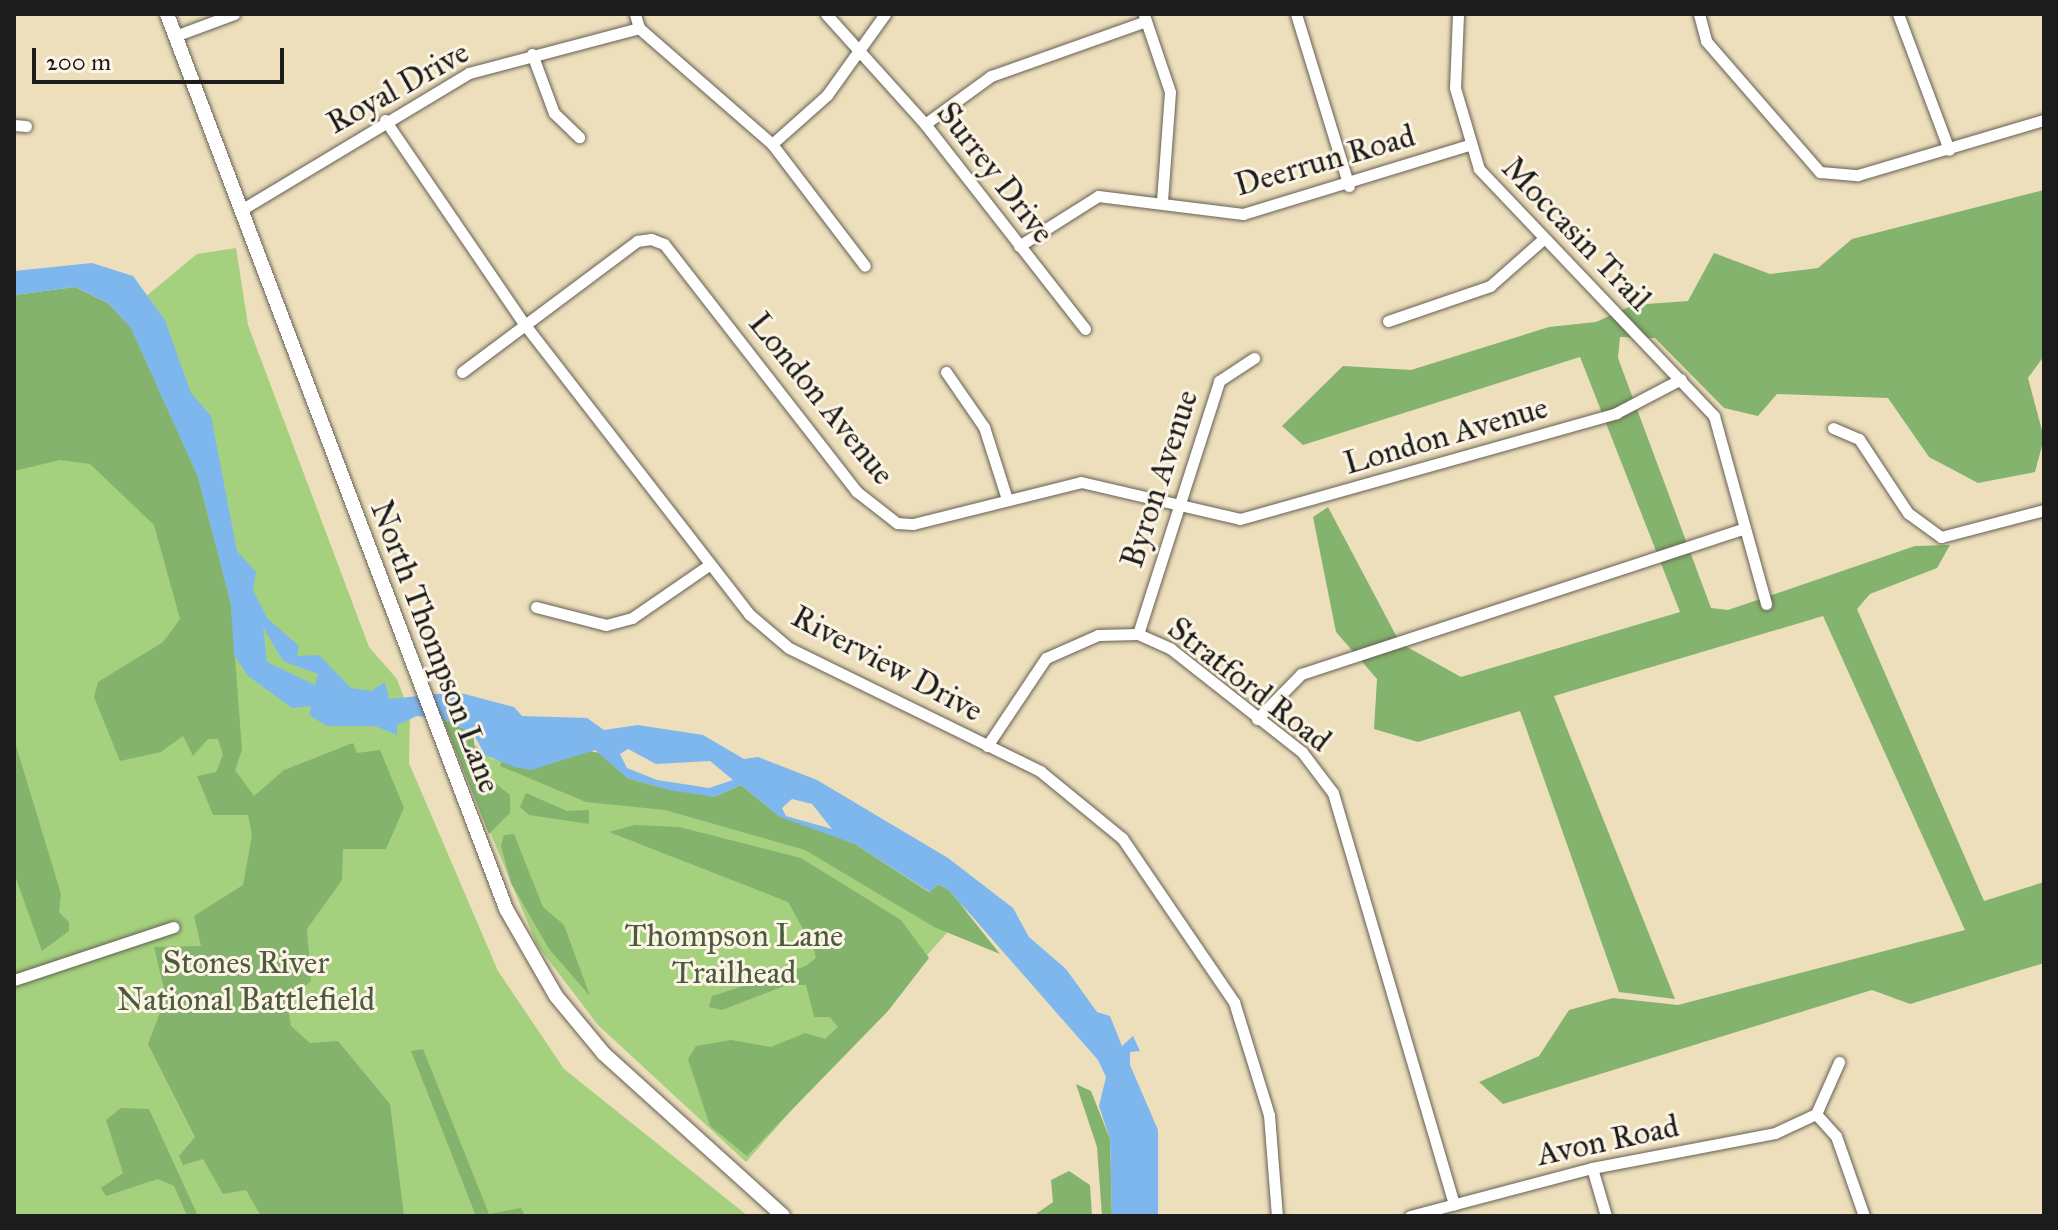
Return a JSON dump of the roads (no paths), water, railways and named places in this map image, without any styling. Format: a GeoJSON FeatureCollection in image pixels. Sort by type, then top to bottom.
{"type":"FeatureCollection","features":[{"type":"Feature","properties":{"kind":"main road","name":"North Thompson Lane"},"geometry":{"type":"LineString","coordinates":[[167,14],[456,784],[506,909],[556,996],[637,1086],[783,1216]]}},
{"type":"Feature","properties":{"kind":"street"},"geometry":{"type":"LineString","coordinates":[[175,36],[234,14]]}},
{"type":"Feature","properties":{"kind":"street"},"geometry":{"type":"LineString","coordinates":[[635,14],[639,28],[772,144],[865,266]]}},
{"type":"Feature","properties":{"kind":"street","name":"Surrey Drive"},"geometry":{"type":"LineString","coordinates":[[826,14],[863,49],[925,124],[1085,329]]}},
{"type":"Feature","properties":{"kind":"street"},"geometry":{"type":"LineString","coordinates":[[772,144],[827,95],[863,49],[885,14]]}},
{"type":"Feature","properties":{"kind":"street"},"geometry":{"type":"LineString","coordinates":[[1296,14],[1349,186]]}},
{"type":"Feature","properties":{"kind":"street","name":"Moccasin Trail"},"geometry":{"type":"LineString","coordinates":[[1458,14],[1455,88],[1469,145],[1499,197],[1714,416],[1766,604]]}},
{"type":"Feature","properties":{"kind":"street"},"geometry":{"type":"LineString","coordinates":[[1699,14],[1706,41],[1820,172],[1858,175],[2044,120]]}},
{"type":"Feature","properties":{"kind":"street"},"geometry":{"type":"LineString","coordinates":[[1898,14],[1949,150]]}},
{"type":"Feature","properties":{"kind":"street"},"geometry":{"type":"LineString","coordinates":[[925,124],[991,76],[1145,17],[1170,92],[1162,200]]}},
{"type":"Feature","properties":{"kind":"street","name":"Royal Drive"},"geometry":{"type":"LineString","coordinates":[[241,210],[385,120],[469,73],[639,28]]}},
{"type":"Feature","properties":{"kind":"street"},"geometry":{"type":"LineString","coordinates":[[532,54],[554,113],[579,137]]}},
{"type":"Feature","properties":{"kind":"street","name":"Riverview Drive"},"geometry":{"type":"LineString","coordinates":[[385,120],[525,325],[709,565],[789,648],[1040,771],[1101,815],[1205,951],[1258,1066],[1277,1216]]}},
{"type":"Feature","properties":{"kind":"street","name":"Deerrun Road"},"geometry":{"type":"LineString","coordinates":[[1019,246],[1083,200],[1162,200],[1226,216],[1349,186],[1469,145]]}},
{"type":"Feature","properties":{"kind":"street","name":"London Avenue"},"geometry":{"type":"LineString","coordinates":[[462,372],[637,241],[651,239],[664,244],[879,512],[913,524],[1006,496],[1102,482],[1223,518],[1250,516],[1616,413],[1681,379]]}},
{"type":"Feature","properties":{"kind":"street"},"geometry":{"type":"LineString","coordinates":[[1388,321],[1490,286],[1542,240]]}},
{"type":"Feature","properties":{"kind":"street","name":"Byron Avenue"},"geometry":{"type":"LineString","coordinates":[[1138,634],[1219,381],[1254,358]]}},
{"type":"Feature","properties":{"kind":"street"},"geometry":{"type":"LineString","coordinates":[[946,372],[984,427],[1006,496]]}},
{"type":"Feature","properties":{"kind":"street"},"geometry":{"type":"LineString","coordinates":[[1833,428],[1859,439],[1908,513],[1941,537],[2044,510]]}},
{"type":"Feature","properties":{"kind":"street"},"geometry":{"type":"LineString","coordinates":[[1257,719],[1289,682],[1353,657],[1745,528]]}},
{"type":"Feature","properties":{"kind":"street"},"geometry":{"type":"LineString","coordinates":[[536,607],[580,621],[619,622],[709,565]]}},
{"type":"Feature","properties":{"kind":"street","name":"Stratford Road"},"geometry":{"type":"LineString","coordinates":[[987,746],[1046,658],[1098,635],[1138,634],[1171,649],[1302,752],[1333,793],[1454,1205]]}},
{"type":"Feature","properties":{"kind":"street"},"geometry":{"type":"LineString","coordinates":[[14,980],[173,927]]}},
{"type":"Feature","properties":{"kind":"street"},"geometry":{"type":"LineString","coordinates":[[1839,1062],[1820,1116],[1864,1216]]}},
{"type":"Feature","properties":{"kind":"street","name":"Avon Road"},"geometry":{"type":"LineString","coordinates":[[1410,1216],[1592,1168],[1775,1133],[1820,1116]]}},
{"type":"Feature","properties":{"kind":"street"},"geometry":{"type":"LineString","coordinates":[[1592,1168],[1606,1216]]}},
{"type":"Feature","properties":{"kind":"water"},"geometry":{"type":"Polygon","coordinates":[[[92,263],[133,276],[165,320],[191,393],[211,416],[237,551],[256,572],[253,591],[268,619],[299,646],[297,656],[319,655],[351,688],[371,691],[385,682],[389,699],[457,692],[514,707],[522,716],[587,718],[604,730],[638,725],[703,735],[744,759],[758,757],[817,780],[948,858],[1013,908],[1029,937],[1066,969],[1097,1012],[1110,1016],[1122,1046],[1133,1036],[1140,1051],[1130,1052],[1130,1065],[1158,1130],[1158,1216],[1112,1216],[1110,1139],[1099,1106],[1106,1077],[1098,1060],[949,890],[938,884],[930,892],[855,844],[780,817],[741,785],[714,797],[669,790],[627,778],[595,750],[531,770],[514,767],[485,755],[473,733],[443,719],[417,716],[397,725],[397,735],[375,726],[327,726],[309,715],[311,706],[292,708],[248,676],[234,655],[231,604],[198,477],[131,328],[108,303],[75,287],[14,295],[14,271],[92,263]],[[263,627],[267,662],[315,685],[318,674],[283,661],[263,627]],[[628,749],[620,754],[627,768],[657,780],[709,788],[733,780],[710,761],[656,764],[628,749]],[[792,799],[782,808],[786,816],[832,829],[812,804],[792,799]]]}},
{"type":"Feature","properties":{"kind":"park label","name":"Thompson Lane Trailhead"},"geometry":{"type":"Point","coordinates":[734,956]}},
{"type":"Feature","properties":{"kind":"park label","name":"Stones River National Battlefield"},"geometry":{"type":"Point","coordinates":[246,982]}}]}
